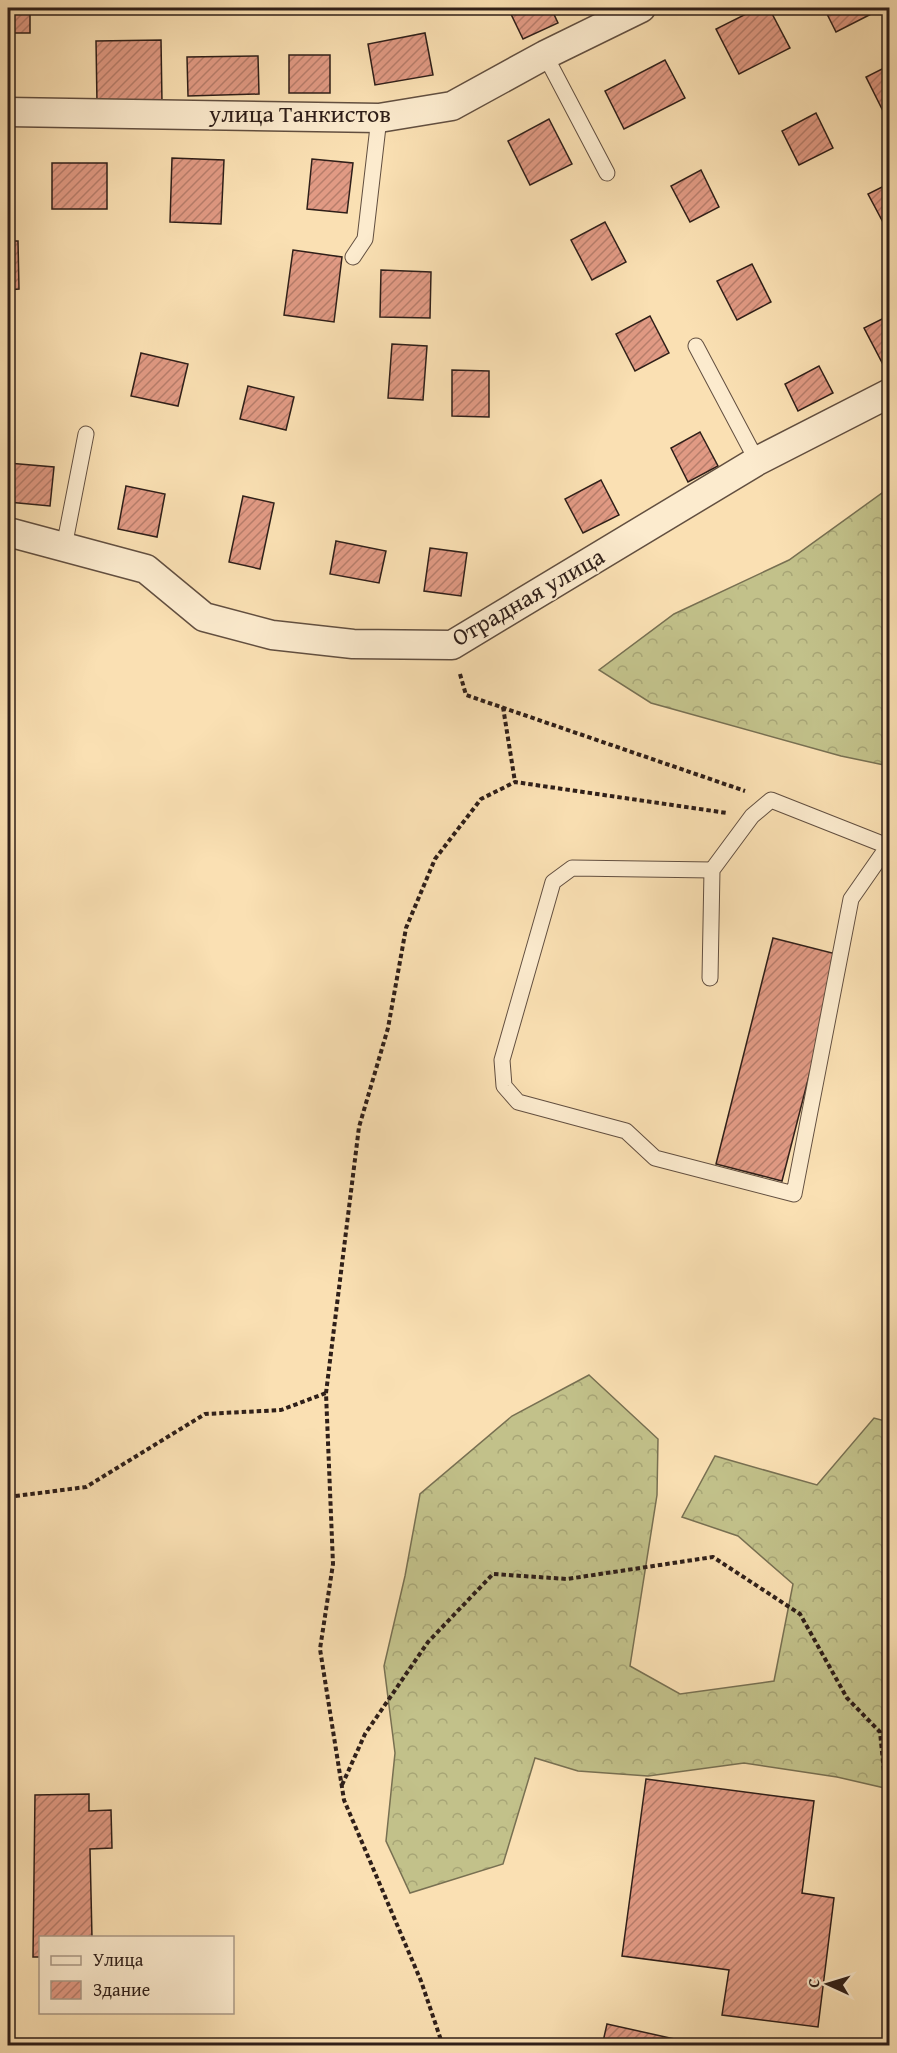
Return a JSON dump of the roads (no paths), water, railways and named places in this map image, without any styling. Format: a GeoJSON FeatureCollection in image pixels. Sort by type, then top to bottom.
{"type":"FeatureCollection","features":[{"type":"Feature","properties":{"kind":"street","name":"улица Танкистов"},"geometry":{"type":"LineString","coordinates":[[8,112],[379,118],[452,106],[545,55],[640,8]]}},
{"type":"Feature","properties":{"kind":"street","name":"Отрадная улица"},"geometry":{"type":"LineString","coordinates":[[8,532],[146,569],[204,617],[272,635],[353,644],[452,645],[757,461],[890,393]]}},
{"type":"Feature","properties":{"kind":"lane"},"geometry":{"type":"LineString","coordinates":[[545,55],[607,173]]}},
{"type":"Feature","properties":{"kind":"lane"},"geometry":{"type":"LineString","coordinates":[[353,257],[365,239],[379,118]]}},
{"type":"Feature","properties":{"kind":"lane"},"geometry":{"type":"LineString","coordinates":[[696,346],[757,461]]}},
{"type":"Feature","properties":{"kind":"lane"},"geometry":{"type":"LineString","coordinates":[[64,547],[86,435]]}},
{"type":"Feature","properties":{"kind":"lane"},"geometry":{"type":"LineString","coordinates":[[710,978],[712,870],[752,816],[771,800],[889,846],[851,899],[794,1194],[654,1158],[626,1131],[518,1102],[504,1086],[502,1060],[553,882],[572,868],[712,870]]}}]}
